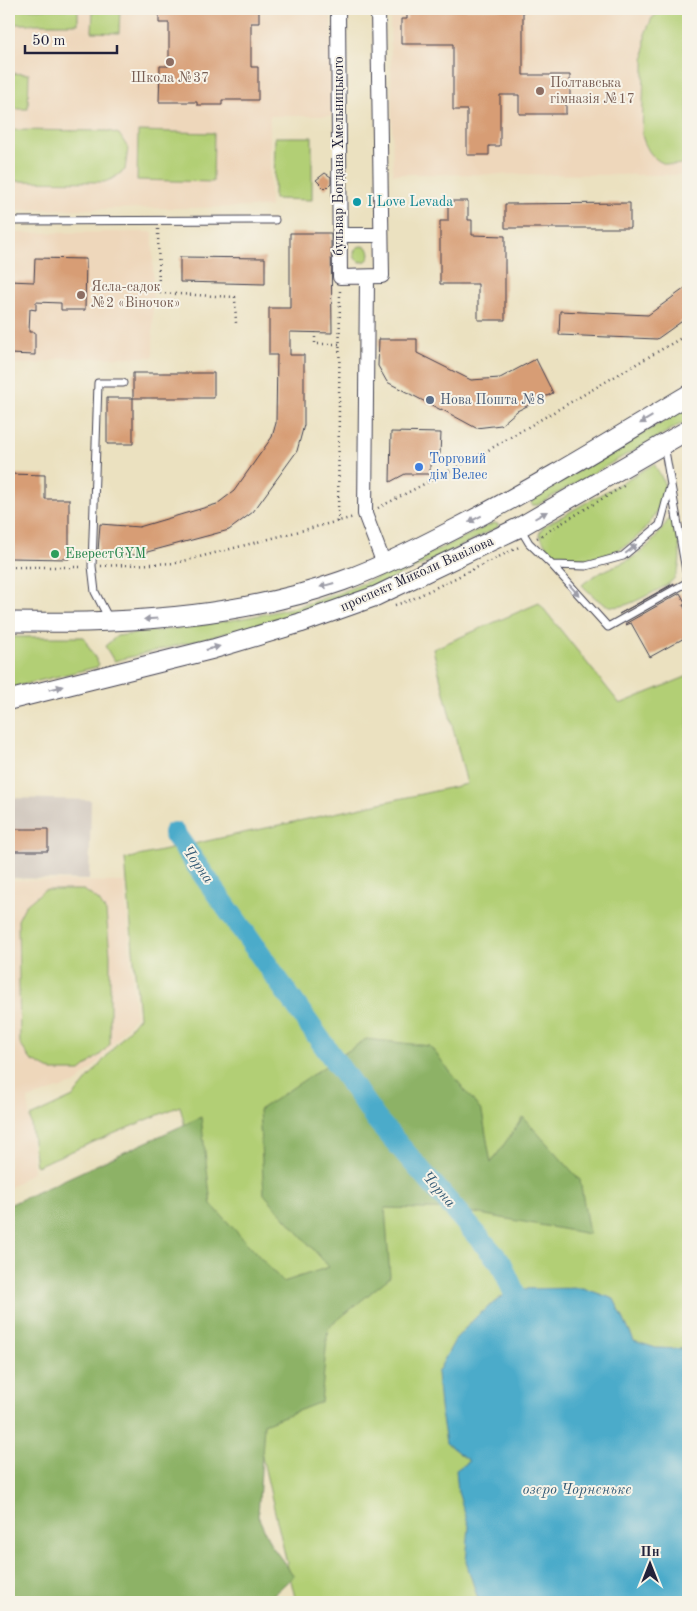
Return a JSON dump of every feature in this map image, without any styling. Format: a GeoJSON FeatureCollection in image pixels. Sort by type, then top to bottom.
{"type":"FeatureCollection","features":[{"type":"Feature","properties":{"kind":"main road","name":"проспект Миколи Вавілова"},"geometry":{"type":"LineString","coordinates":[[9,622],[110,622],[162,618],[222,610],[269,601],[341,582],[420,548],[506,503],[688,396]]}},
{"type":"Feature","properties":{"kind":"main road","name":"проспект Миколи Вавілова"},"geometry":{"type":"LineString","coordinates":[[9,700],[213,649],[300,623],[376,596],[520,527],[688,430]]}},
{"type":"Feature","properties":{"kind":"main road"},"geometry":{"type":"LineString","coordinates":[[506,503],[520,527]]}},
{"type":"Feature","properties":{"kind":"street","name":"бульвар Богдана Хмельницького"},"geometry":{"type":"LineString","coordinates":[[338,9],[340,277]]}},
{"type":"Feature","properties":{"kind":"street"},"geometry":{"type":"LineString","coordinates":[[340,277],[382,276],[378,9]]}},
{"type":"Feature","properties":{"kind":"street"},"geometry":{"type":"LineString","coordinates":[[340,235],[381,235]]}},
{"type":"Feature","properties":{"kind":"street"},"geometry":{"type":"LineString","coordinates":[[367,277],[365,514],[384,564]]}},
{"type":"Feature","properties":{"kind":"lane"},"geometry":{"type":"LineString","coordinates":[[9,221],[275,220]]}},
{"type":"Feature","properties":{"kind":"lane"},"geometry":{"type":"LineString","coordinates":[[110,622],[95,592],[92,566],[98,383],[123,383]]}},
{"type":"Feature","properties":{"kind":"lane"},"geometry":{"type":"LineString","coordinates":[[520,527],[529,542],[608,627],[688,582],[664,444]]}},
{"type":"Feature","properties":{"kind":"lane"},"geometry":{"type":"LineString","coordinates":[[552,565],[586,566],[623,556],[660,525],[671,484]]}},
{"type":"Feature","properties":{"kind":"path"},"geometry":{"type":"LineString","coordinates":[[158,220],[158,293],[235,297],[236,324]]}},
{"type":"Feature","properties":{"kind":"path"},"geometry":{"type":"LineString","coordinates":[[338,522],[340,277]]}},
{"type":"Feature","properties":{"kind":"path"},"geometry":{"type":"LineString","coordinates":[[315,332],[315,344],[340,344]]}},
{"type":"Feature","properties":{"kind":"path"},"geometry":{"type":"LineString","coordinates":[[9,567],[176,563],[365,514],[478,456],[688,334]]}},
{"type":"Feature","properties":{"kind":"shaded area","name":"Школа №37"},"geometry":{"type":"Polygon","coordinates":[[[9,9],[331,9],[332,116],[270,116],[270,207],[9,210],[9,9]]]}},
{"type":"Feature","properties":{"kind":"shaded area","name":"Полтавська гімназія №17"},"geometry":{"type":"Polygon","coordinates":[[[390,9],[688,9],[688,175],[393,174],[390,9]]]}},
{"type":"Feature","properties":{"kind":"shaded area","name":"Ясла-садок №2 «Віночок»"},"geometry":{"type":"Polygon","coordinates":[[[153,232],[153,357],[62,358],[39,364],[9,364],[9,233],[153,232]]]}},
{"type":"Feature","properties":{"kind":"shaded area"},"geometry":{"type":"Polygon","coordinates":[[[9,798],[91,800],[89,880],[9,878],[9,798]]]}},
{"type":"Feature","properties":{"kind":"shaded area"},"geometry":{"type":"Polygon","coordinates":[[[9,880],[124,882],[135,1016],[99,1062],[76,1083],[28,1099],[33,1172],[9,1188],[9,880]]]}},
{"type":"Feature","properties":{"kind":"green space"},"geometry":{"type":"Polygon","coordinates":[[[9,9],[78,9],[78,24],[9,24],[9,9]]]}},
{"type":"Feature","properties":{"kind":"green space"},"geometry":{"type":"Polygon","coordinates":[[[93,9],[120,9],[119,33],[92,32],[93,9]]]}},
{"type":"Feature","properties":{"kind":"green space"},"geometry":{"type":"Polygon","coordinates":[[[667,9],[688,10],[688,162],[672,165],[664,163],[653,156],[648,150],[642,135],[645,34],[652,18],[667,9]]]}},
{"type":"Feature","properties":{"kind":"green space"},"geometry":{"type":"Polygon","coordinates":[[[9,73],[29,74],[28,109],[9,109],[9,73]]]}},
{"type":"Feature","properties":{"kind":"green space"},"geometry":{"type":"Polygon","coordinates":[[[9,130],[108,131],[119,134],[128,148],[125,170],[104,182],[9,181],[9,130]]]}},
{"type":"Feature","properties":{"kind":"green space"},"geometry":{"type":"Polygon","coordinates":[[[138,131],[214,133],[213,182],[137,180],[138,131]]]}},
{"type":"Feature","properties":{"kind":"green space"},"geometry":{"type":"Polygon","coordinates":[[[275,137],[312,137],[312,200],[274,199],[275,137]]]}},
{"type":"Feature","properties":{"kind":"green space"},"geometry":{"type":"Polygon","coordinates":[[[362,246],[370,254],[362,262],[354,254],[362,246]]]}},
{"type":"Feature","properties":{"kind":"green space"},"geometry":{"type":"Polygon","coordinates":[[[688,407],[688,420],[537,505],[532,505],[531,502],[541,493],[688,407]]]}},
{"type":"Feature","properties":{"kind":"green space"},"geometry":{"type":"Polygon","coordinates":[[[654,464],[665,488],[664,495],[649,523],[634,540],[605,555],[581,559],[562,557],[547,547],[539,534],[543,527],[654,464]]]}},
{"type":"Feature","properties":{"kind":"green space"},"geometry":{"type":"Polygon","coordinates":[[[671,519],[674,522],[680,562],[676,575],[669,583],[631,603],[615,607],[600,601],[582,585],[605,570],[630,559],[642,551],[656,537],[668,520],[671,519]]]}},
{"type":"Feature","properties":{"kind":"green space"},"geometry":{"type":"Polygon","coordinates":[[[494,523],[498,524],[498,527],[410,570],[356,593],[297,613],[114,661],[105,646],[117,636],[240,619],[312,602],[381,576],[494,523]]]}},
{"type":"Feature","properties":{"kind":"green space"},"geometry":{"type":"Polygon","coordinates":[[[539,603],[620,704],[688,676],[688,1602],[296,1602],[180,1106],[36,1166],[30,1117],[73,1097],[139,1017],[125,859],[467,784],[433,649],[539,603]]]}},
{"type":"Feature","properties":{"kind":"green space"},"geometry":{"type":"Polygon","coordinates":[[[9,637],[84,637],[99,664],[97,667],[9,688],[9,637]]]}},
{"type":"Feature","properties":{"kind":"green space"},"geometry":{"type":"Polygon","coordinates":[[[44,890],[84,890],[99,901],[106,912],[110,954],[110,1044],[80,1071],[52,1071],[31,1060],[20,1044],[18,920],[25,906],[44,890]]]}},
{"type":"Feature","properties":{"kind":"green space"},"geometry":{"type":"Polygon","coordinates":[[[366,1039],[430,1046],[482,1112],[491,1163],[523,1117],[580,1180],[589,1234],[458,1210],[385,1208],[390,1277],[328,1328],[321,1402],[264,1424],[258,1516],[271,1545],[294,1576],[265,1602],[9,1602],[9,1205],[201,1117],[211,1204],[283,1282],[329,1267],[264,1194],[259,1110],[366,1039]]]}},
{"type":"Feature","properties":{"kind":"water","name":"озеро Чорненьке"},"geometry":{"type":"Polygon","coordinates":[[[583,1288],[614,1299],[634,1341],[656,1348],[688,1349],[688,1602],[479,1602],[466,1562],[469,1526],[458,1492],[456,1470],[469,1461],[446,1443],[437,1373],[456,1338],[477,1316],[501,1297],[516,1289],[583,1288]]]}},
{"type":"Feature","properties":{"kind":"building"},"geometry":{"type":"Polygon","coordinates":[[[159,9],[259,9],[259,23],[251,23],[251,67],[258,67],[258,100],[222,100],[222,105],[197,105],[197,102],[159,102],[160,66],[169,66],[169,23],[159,23],[159,9]]]}},
{"type":"Feature","properties":{"kind":"building","name":"Полтавська гімназія №17"},"geometry":{"type":"Polygon","coordinates":[[[407,9],[523,9],[523,75],[570,75],[570,101],[566,101],[566,114],[519,114],[519,95],[500,95],[500,146],[489,146],[489,155],[467,155],[467,110],[453,110],[453,44],[401,44],[401,19],[407,19],[407,9]]]}},
{"type":"Feature","properties":{"kind":"building"},"geometry":{"type":"Polygon","coordinates":[[[325,173],[331,177],[331,183],[325,189],[316,180],[325,173]]]}},
{"type":"Feature","properties":{"kind":"building"},"geometry":{"type":"Polygon","coordinates":[[[448,201],[468,201],[468,220],[472,220],[472,235],[505,236],[505,320],[478,320],[478,284],[440,284],[440,221],[448,221],[448,201]]]}},
{"type":"Feature","properties":{"kind":"building"},"geometry":{"type":"Polygon","coordinates":[[[630,203],[630,228],[505,228],[505,204],[630,203]]]}},
{"type":"Feature","properties":{"kind":"building"},"geometry":{"type":"Polygon","coordinates":[[[290,233],[331,233],[332,333],[290,332],[290,355],[304,355],[304,425],[297,451],[253,512],[229,530],[136,555],[98,552],[100,524],[139,527],[217,504],[234,491],[272,437],[276,423],[277,355],[269,355],[269,308],[290,308],[290,233]]]}},
{"type":"Feature","properties":{"kind":"building"},"geometry":{"type":"Polygon","coordinates":[[[180,257],[265,258],[265,284],[180,282],[180,257]]]}},
{"type":"Feature","properties":{"kind":"building"},"geometry":{"type":"Polygon","coordinates":[[[35,258],[86,259],[85,310],[61,310],[61,303],[36,302],[36,310],[30,309],[29,332],[35,332],[35,355],[9,354],[9,281],[34,282],[35,258]]]}},
{"type":"Feature","properties":{"kind":"building"},"geometry":{"type":"Polygon","coordinates":[[[688,286],[688,317],[657,339],[559,335],[560,311],[648,315],[688,286]]]}},
{"type":"Feature","properties":{"kind":"building"},"geometry":{"type":"Polygon","coordinates":[[[379,339],[417,339],[417,353],[471,380],[500,378],[536,359],[553,393],[517,411],[501,425],[476,428],[387,382],[378,366],[379,339]]]}},
{"type":"Feature","properties":{"kind":"building"},"geometry":{"type":"Polygon","coordinates":[[[133,373],[214,373],[214,398],[133,398],[133,373]]]}},
{"type":"Feature","properties":{"kind":"building"},"geometry":{"type":"Polygon","coordinates":[[[107,398],[133,398],[133,444],[107,444],[107,398]]]}},
{"type":"Feature","properties":{"kind":"building"},"geometry":{"type":"Polygon","coordinates":[[[391,432],[441,433],[440,454],[430,462],[430,474],[405,474],[390,482],[391,432]]]}},
{"type":"Feature","properties":{"kind":"building"},"geometry":{"type":"Polygon","coordinates":[[[9,474],[45,475],[45,499],[69,499],[69,559],[9,558],[9,474]]]}},
{"type":"Feature","properties":{"kind":"building"},"geometry":{"type":"Polygon","coordinates":[[[674,583],[674,584],[619,614],[674,583]]]}},
{"type":"Feature","properties":{"kind":"building"},"geometry":{"type":"Polygon","coordinates":[[[680,593],[686,604],[683,605],[688,614],[688,636],[650,657],[631,623],[625,624],[680,593]]]}},
{"type":"Feature","properties":{"kind":"building"},"geometry":{"type":"Polygon","coordinates":[[[9,829],[48,829],[48,851],[9,851],[9,829]]]}},
{"type":"Feature","properties":{"kind":"waterway","name":"Чорна"},"geometry":{"type":"LineString","coordinates":[[174,833],[376,1119],[501,1263],[526,1319]]}},
{"type":"Feature","properties":{"kind":"place","name":"Школа №37"},"geometry":{"type":"Point","coordinates":[170,62]}},
{"type":"Feature","properties":{"kind":"place","name":"Полтавська гімназія №17"},"geometry":{"type":"Point","coordinates":[540,91]}},
{"type":"Feature","properties":{"kind":"place","name":"I Love Levada"},"geometry":{"type":"Point","coordinates":[357,202]}},
{"type":"Feature","properties":{"kind":"place","name":"Ясла-садок №2 «Віночок»"},"geometry":{"type":"Point","coordinates":[81,295]}},
{"type":"Feature","properties":{"kind":"place","name":"Нова Пошта №8"},"geometry":{"type":"Point","coordinates":[430,400]}},
{"type":"Feature","properties":{"kind":"place","name":"Торговий дім Велес"},"geometry":{"type":"Point","coordinates":[419,467]}},
{"type":"Feature","properties":{"kind":"place","name":"ЕверестGYM"},"geometry":{"type":"Point","coordinates":[55,554]}}]}
